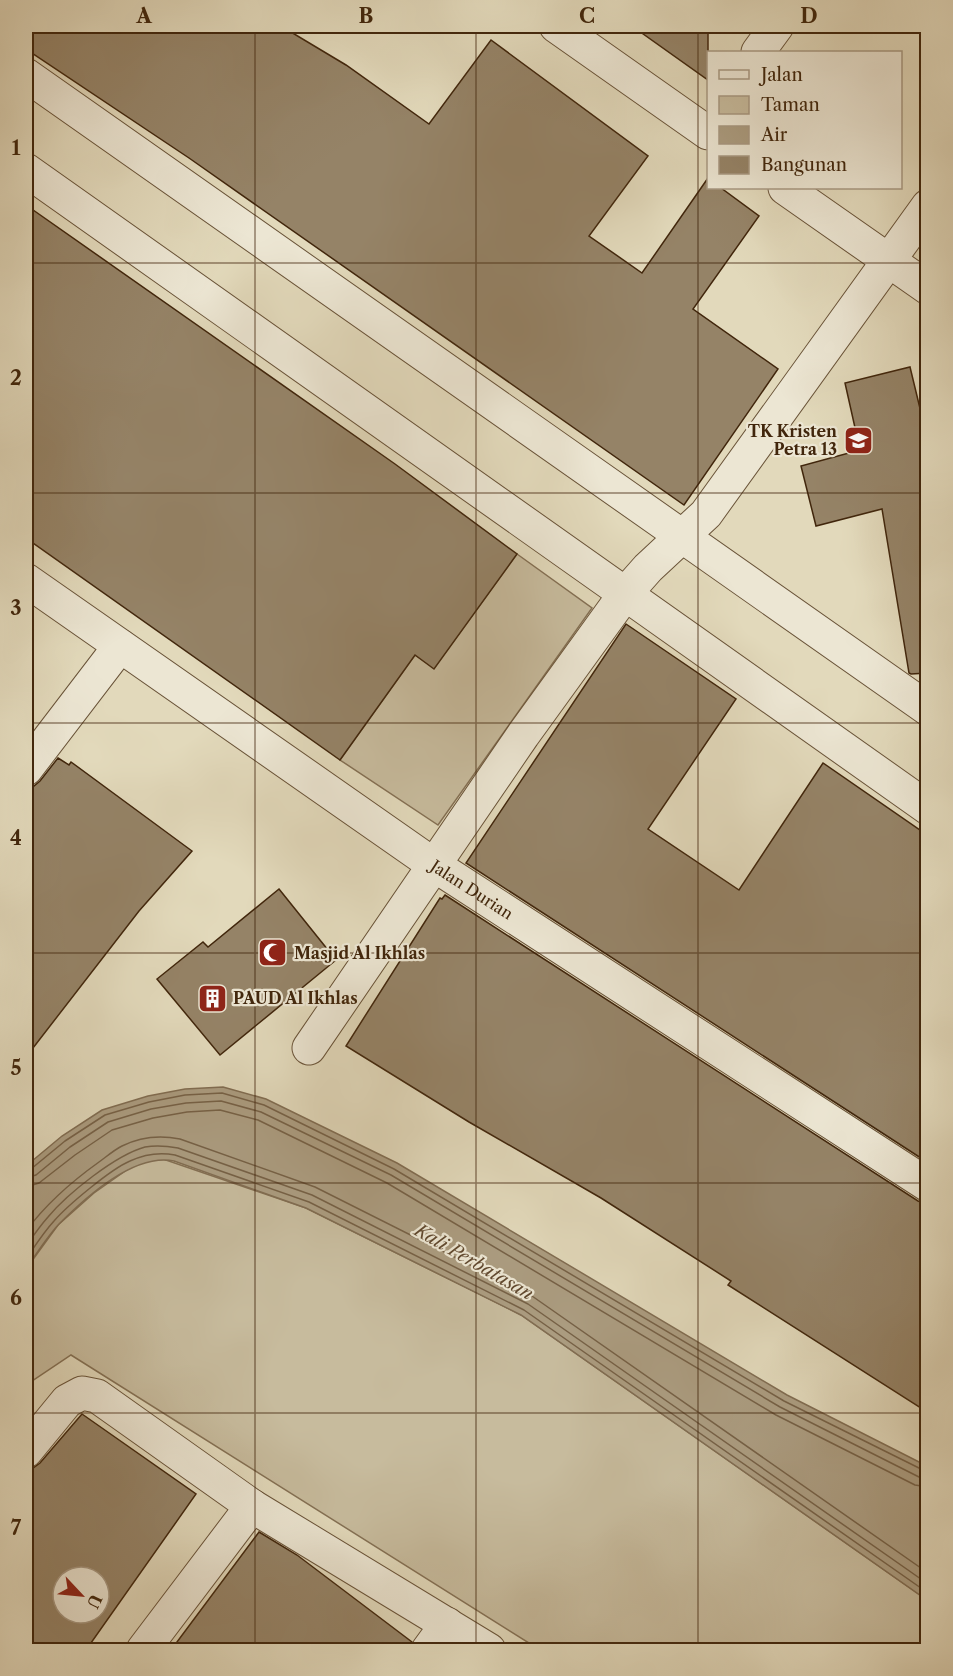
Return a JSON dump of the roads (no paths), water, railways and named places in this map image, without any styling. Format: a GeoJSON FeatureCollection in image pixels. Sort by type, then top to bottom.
{"type":"FeatureCollection","features":[{"type":"Feature","properties":{"kind":"street"},"geometry":{"type":"LineString","coordinates":[[556,26],[707,128]]}},
{"type":"Feature","properties":{"kind":"street"},"geometry":{"type":"LineString","coordinates":[[759,51],[777,26]]}},
{"type":"Feature","properties":{"kind":"street"},"geometry":{"type":"LineString","coordinates":[[26,75],[927,709]]}},
{"type":"Feature","properties":{"kind":"street"},"geometry":{"type":"LineString","coordinates":[[26,170],[927,808]]}},
{"type":"Feature","properties":{"kind":"street"},"geometry":{"type":"LineString","coordinates":[[786,189],[927,288]]}},
{"type":"Feature","properties":{"kind":"street"},"geometry":{"type":"LineString","coordinates":[[309,1048],[523,735],[625,594],[648,568],[706,514],[927,206]]}},
{"type":"Feature","properties":{"kind":"street","name":"Jalan Durian"},"geometry":{"type":"LineString","coordinates":[[26,580],[434,865],[927,1185]]}},
{"type":"Feature","properties":{"kind":"street"},"geometry":{"type":"LineString","coordinates":[[26,769],[120,646]]}},
{"type":"Feature","properties":{"kind":"street"},"geometry":{"type":"LineString","coordinates":[[26,1451],[66,1401],[82,1393],[97,1396],[252,1506],[489,1650]]}},
{"type":"Feature","properties":{"kind":"street"},"geometry":{"type":"LineString","coordinates":[[143,1650],[252,1506]]}},
{"type":"Feature","properties":{"kind":"street"},"geometry":{"type":"LineString","coordinates":[[428,1650],[447,1624]]}},
{"type":"Feature","properties":{"kind":"water","name":"Kali Perbatasan"},"geometry":{"type":"Polygon","coordinates":[[[223,1087],[266,1099],[397,1163],[787,1395],[927,1466],[927,1600],[521,1315],[306,1208],[174,1161],[159,1160],[127,1170],[97,1190],[55,1229],[26,1269],[26,1166],[62,1136],[102,1110],[148,1096],[185,1089],[223,1087]]]}},
{"type":"Feature","properties":{"kind":"place","name":"TK Kristen Petra 13"},"geometry":{"type":"Point","coordinates":[858,440]}},
{"type":"Feature","properties":{"kind":"place","name":"Masjid Al Ikhlas"},"geometry":{"type":"Point","coordinates":[273,953]}},
{"type":"Feature","properties":{"kind":"place","name":"PAUD Al Ikhlas"},"geometry":{"type":"Point","coordinates":[212,998]}}]}
